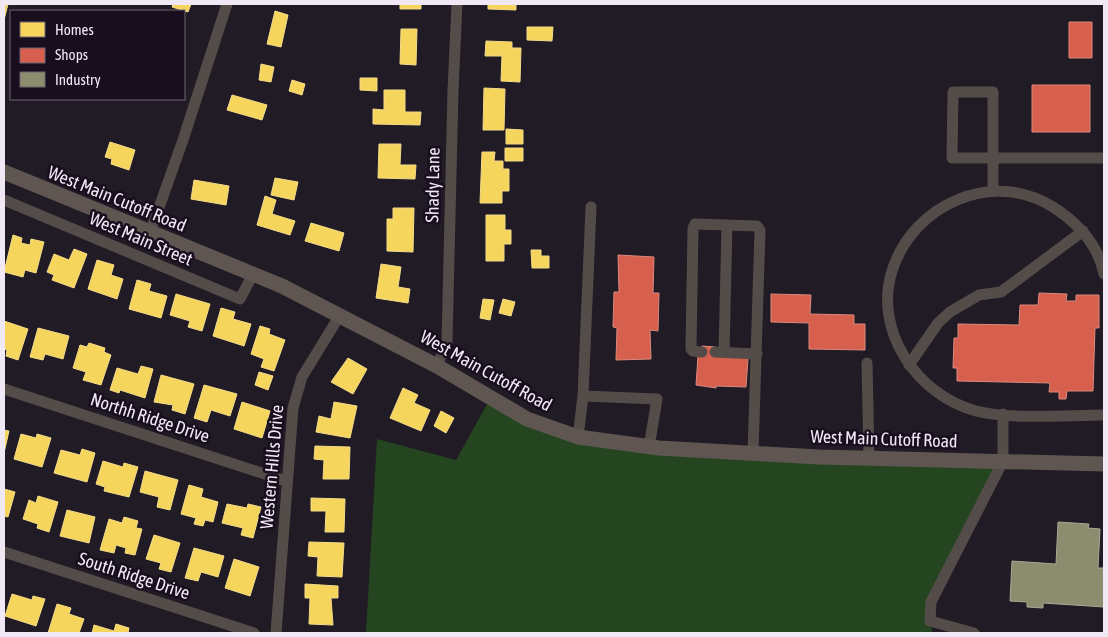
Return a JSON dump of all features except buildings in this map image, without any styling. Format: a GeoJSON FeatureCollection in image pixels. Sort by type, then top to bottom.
{"type":"FeatureCollection","features":[{"type":"Feature","properties":{"kind":"main road","name":"West Main Cutoff Road"},"geometry":{"type":"LineString","coordinates":[[4,172],[253,274],[340,315],[437,366],[527,419],[578,437],[649,447],[753,453],[1104,464]]}},
{"type":"Feature","properties":{"kind":"street"},"geometry":{"type":"LineString","coordinates":[[150,233],[183,140],[227,4]]}},
{"type":"Feature","properties":{"kind":"street","name":"Shady Lane"},"geometry":{"type":"LineString","coordinates":[[437,366],[448,342],[453,90],[457,4]]}},
{"type":"Feature","properties":{"kind":"street"},"geometry":{"type":"LineString","coordinates":[[993,191],[993,158],[993,92],[953,92],[952,158],[993,158],[1104,158]]}},
{"type":"Feature","properties":{"kind":"street"},"geometry":{"type":"LineString","coordinates":[[1104,274],[1102,263],[1083,231],[1070,218],[1047,203],[1016,193],[993,191],[965,195],[944,206],[921,224],[900,254],[892,271],[888,302],[894,332],[904,359],[941,396],[975,410],[1003,414],[1104,415]]}},
{"type":"Feature","properties":{"kind":"street","name":"West Main Street"},"geometry":{"type":"LineString","coordinates":[[4,200],[240,299],[253,274]]}},
{"type":"Feature","properties":{"kind":"street"},"geometry":{"type":"LineString","coordinates":[[578,437],[584,396],[591,206]]}},
{"type":"Feature","properties":{"kind":"street"},"geometry":{"type":"LineString","coordinates":[[702,352],[693,351],[691,348],[693,228],[695,224],[757,226],[760,230],[753,453]]}},
{"type":"Feature","properties":{"kind":"street"},"geometry":{"type":"LineString","coordinates":[[728,225],[719,352],[757,354]]}},
{"type":"Feature","properties":{"kind":"street"},"geometry":{"type":"LineString","coordinates":[[909,365],[938,323],[950,312],[979,295],[1001,292],[1083,231]]}},
{"type":"Feature","properties":{"kind":"street","name":"Western Hills Drive"},"geometry":{"type":"LineString","coordinates":[[276,633],[293,408],[302,377],[340,315]]}},
{"type":"Feature","properties":{"kind":"street"},"geometry":{"type":"LineString","coordinates":[[867,363],[870,458]]}},
{"type":"Feature","properties":{"kind":"street","name":"Northh Ridge Drive"},"geometry":{"type":"LineString","coordinates":[[4,389],[286,481]]}},
{"type":"Feature","properties":{"kind":"street"},"geometry":{"type":"LineString","coordinates":[[584,396],[656,399],[649,447]]}},
{"type":"Feature","properties":{"kind":"street"},"geometry":{"type":"LineString","coordinates":[[974,633],[930,620],[931,602],[1003,461],[1003,414]]}},
{"type":"Feature","properties":{"kind":"street","name":"South Ridge Drive"},"geometry":{"type":"LineString","coordinates":[[4,552],[254,633]]}},
{"type":"Feature","properties":{"kind":"green space"},"geometry":{"type":"Polygon","coordinates":[[[490,399],[578,437],[1003,461],[931,602],[932,633],[366,633],[377,439],[456,460],[490,399]]]}}]}
